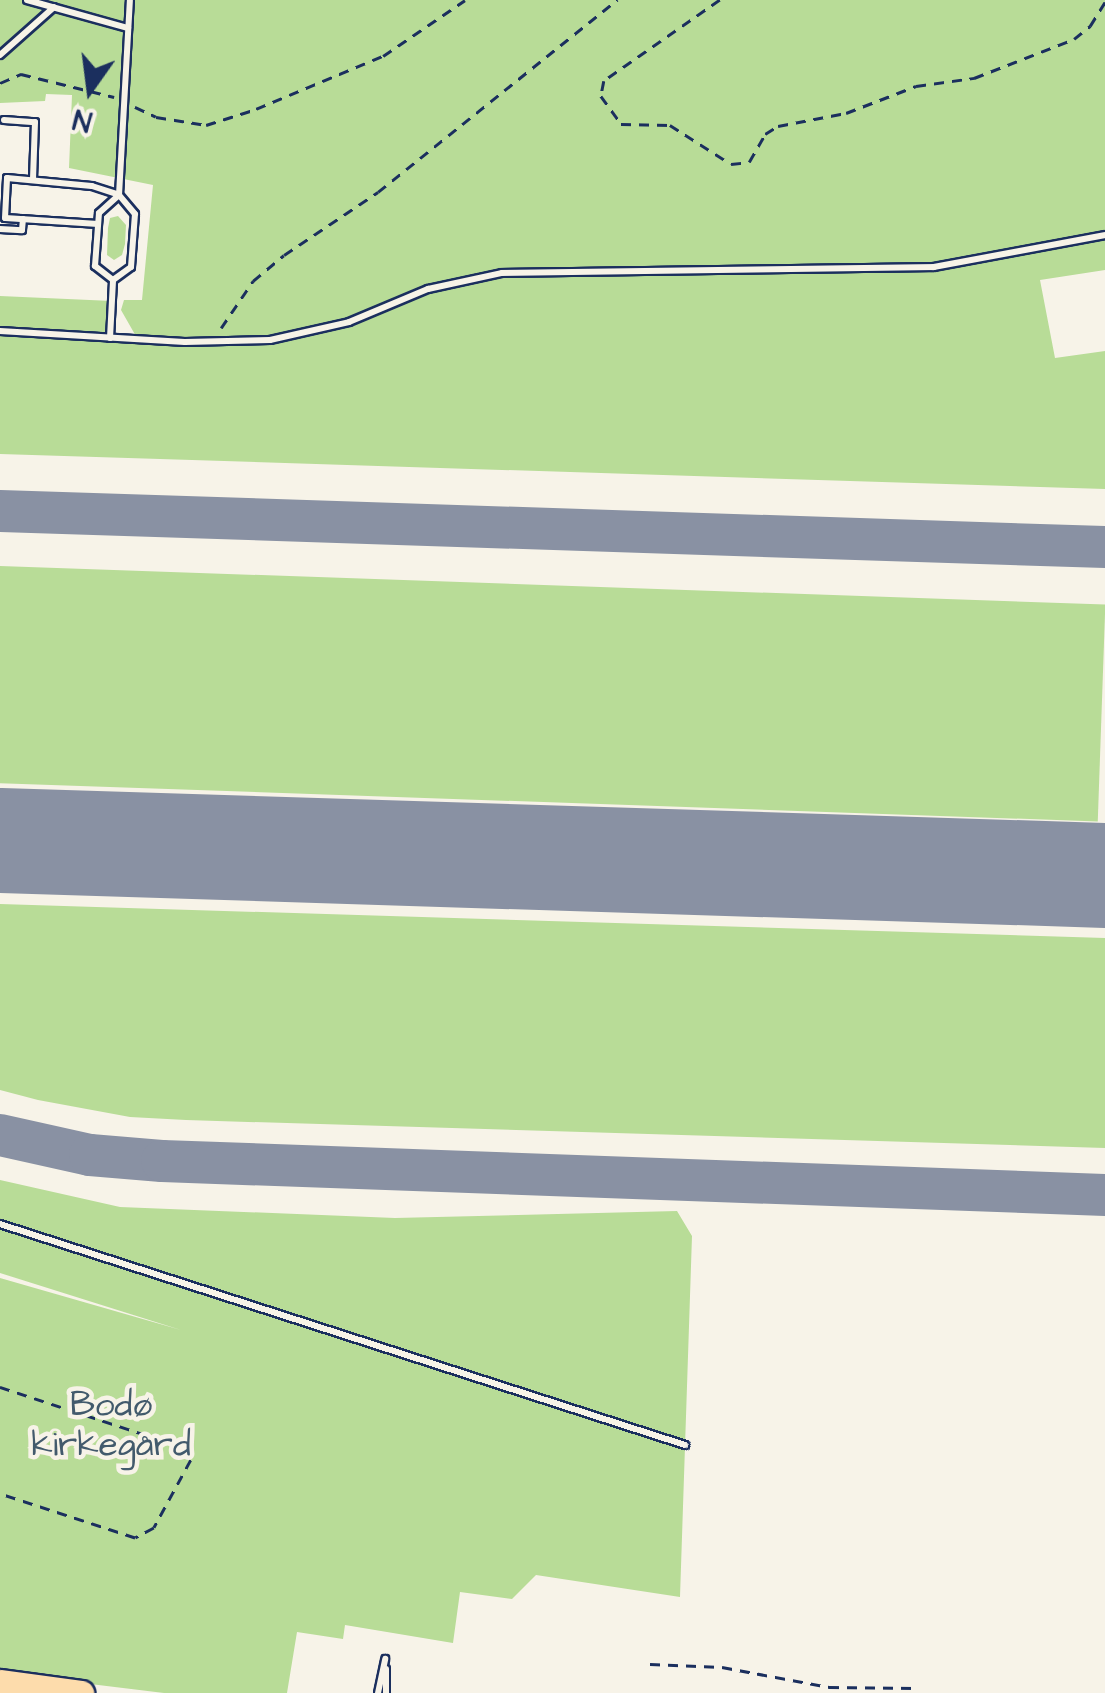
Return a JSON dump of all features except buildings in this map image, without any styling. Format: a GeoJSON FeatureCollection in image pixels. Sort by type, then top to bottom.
{"type":"FeatureCollection","features":[{"type":"Feature","properties":{"kind":"highway"},"geometry":{"type":"LineString","coordinates":[[0,1682],[82,1693]]}},
{"type":"Feature","properties":{"kind":"lane"},"geometry":{"type":"LineString","coordinates":[[28,0],[128,28]]}},
{"type":"Feature","properties":{"kind":"lane"},"geometry":{"type":"LineString","coordinates":[[119,195],[130,0]]}},
{"type":"Feature","properties":{"kind":"lane"},"geometry":{"type":"LineString","coordinates":[[0,56],[54,8]]}},
{"type":"Feature","properties":{"kind":"lane"},"geometry":{"type":"LineString","coordinates":[[4,120],[35,122],[33,180]]}},
{"type":"Feature","properties":{"kind":"lane"},"geometry":{"type":"LineString","coordinates":[[98,224],[5,218],[7,178],[92,186],[119,195],[135,214],[132,266],[114,280],[110,338]]}},
{"type":"Feature","properties":{"kind":"lane"},"geometry":{"type":"LineString","coordinates":[[114,280],[95,266],[98,224],[106,204],[119,195]]}},
{"type":"Feature","properties":{"kind":"lane"},"geometry":{"type":"LineString","coordinates":[[0,230],[22,230],[22,219]]}},
{"type":"Feature","properties":{"kind":"lane"},"geometry":{"type":"LineString","coordinates":[[0,331],[217,342],[270,340],[349,322],[428,289],[502,273],[550,269],[934,267],[1105,235]]}},
{"type":"Feature","properties":{"kind":"lane"},"geometry":{"type":"LineString","coordinates":[[0,1224],[685,1445]]}},
{"type":"Feature","properties":{"kind":"lane"},"geometry":{"type":"LineString","coordinates":[[378,1693],[385,1659],[386,1693]]}},
{"type":"Feature","properties":{"kind":"path"},"geometry":{"type":"LineString","coordinates":[[0,83],[21,74],[124,101],[156,117],[206,124],[329,82],[384,56],[464,0]]}},
{"type":"Feature","properties":{"kind":"path"},"geometry":{"type":"LineString","coordinates":[[217,342],[223,322],[264,272],[378,192],[617,0]]}},
{"type":"Feature","properties":{"kind":"path"},"geometry":{"type":"LineString","coordinates":[[720,0],[604,81],[602,96],[621,124],[670,126],[730,164],[749,162],[765,134],[778,126],[846,113],[916,86],[974,78],[1074,39],[1090,26],[1105,2]]}},
{"type":"Feature","properties":{"kind":"path"},"geometry":{"type":"LineString","coordinates":[[0,1387],[185,1448],[191,1460],[154,1528],[135,1538],[0,1494]]}},
{"type":"Feature","properties":{"kind":"path"},"geometry":{"type":"LineString","coordinates":[[650,1664],[722,1667],[829,1687],[915,1688]]}},
{"type":"Feature","properties":{"kind":"green space"},"geometry":{"type":"Polygon","coordinates":[[[0,0],[1105,0],[1105,270],[1040,280],[1055,358],[1105,351],[1105,489],[0,454],[0,296],[112,301],[110,337],[137,338],[121,310],[124,300],[142,300],[153,185],[69,168],[72,95],[46,94],[45,101],[0,103],[0,0]]]}},
{"type":"Feature","properties":{"kind":"green space"},"geometry":{"type":"Polygon","coordinates":[[[118,216],[126,225],[125,244],[122,255],[114,260],[107,255],[108,228],[110,218],[118,216]]]}},
{"type":"Feature","properties":{"kind":"green space"},"geometry":{"type":"Polygon","coordinates":[[[0,566],[1105,605],[1098,821],[0,783],[0,566]]]}},
{"type":"Feature","properties":{"kind":"green space"},"geometry":{"type":"Polygon","coordinates":[[[0,904],[1105,938],[1105,1148],[186,1120],[130,1117],[38,1100],[0,1090],[0,904]]]}},
{"type":"Feature","properties":{"kind":"green space","name":"Bodø kirkegård"},"geometry":{"type":"Polygon","coordinates":[[[0,1180],[120,1207],[395,1218],[677,1211],[692,1236],[680,1597],[536,1575],[512,1599],[460,1592],[453,1643],[345,1625],[343,1639],[297,1632],[287,1693],[164,1693],[0,1673],[0,1278],[181,1330],[0,1273],[0,1180]]]}},
{"type":"Feature","properties":{"kind":"taxiway"},"geometry":{"type":"LineString","coordinates":[[0,511],[1105,547]]}},
{"type":"Feature","properties":{"kind":"taxiway"},"geometry":{"type":"LineString","coordinates":[[0,1135],[90,1155],[162,1161],[1105,1195]]}},
{"type":"Feature","properties":{"kind":"runway"},"geometry":{"type":"LineString","coordinates":[[0,840],[1105,875]]}}]}
